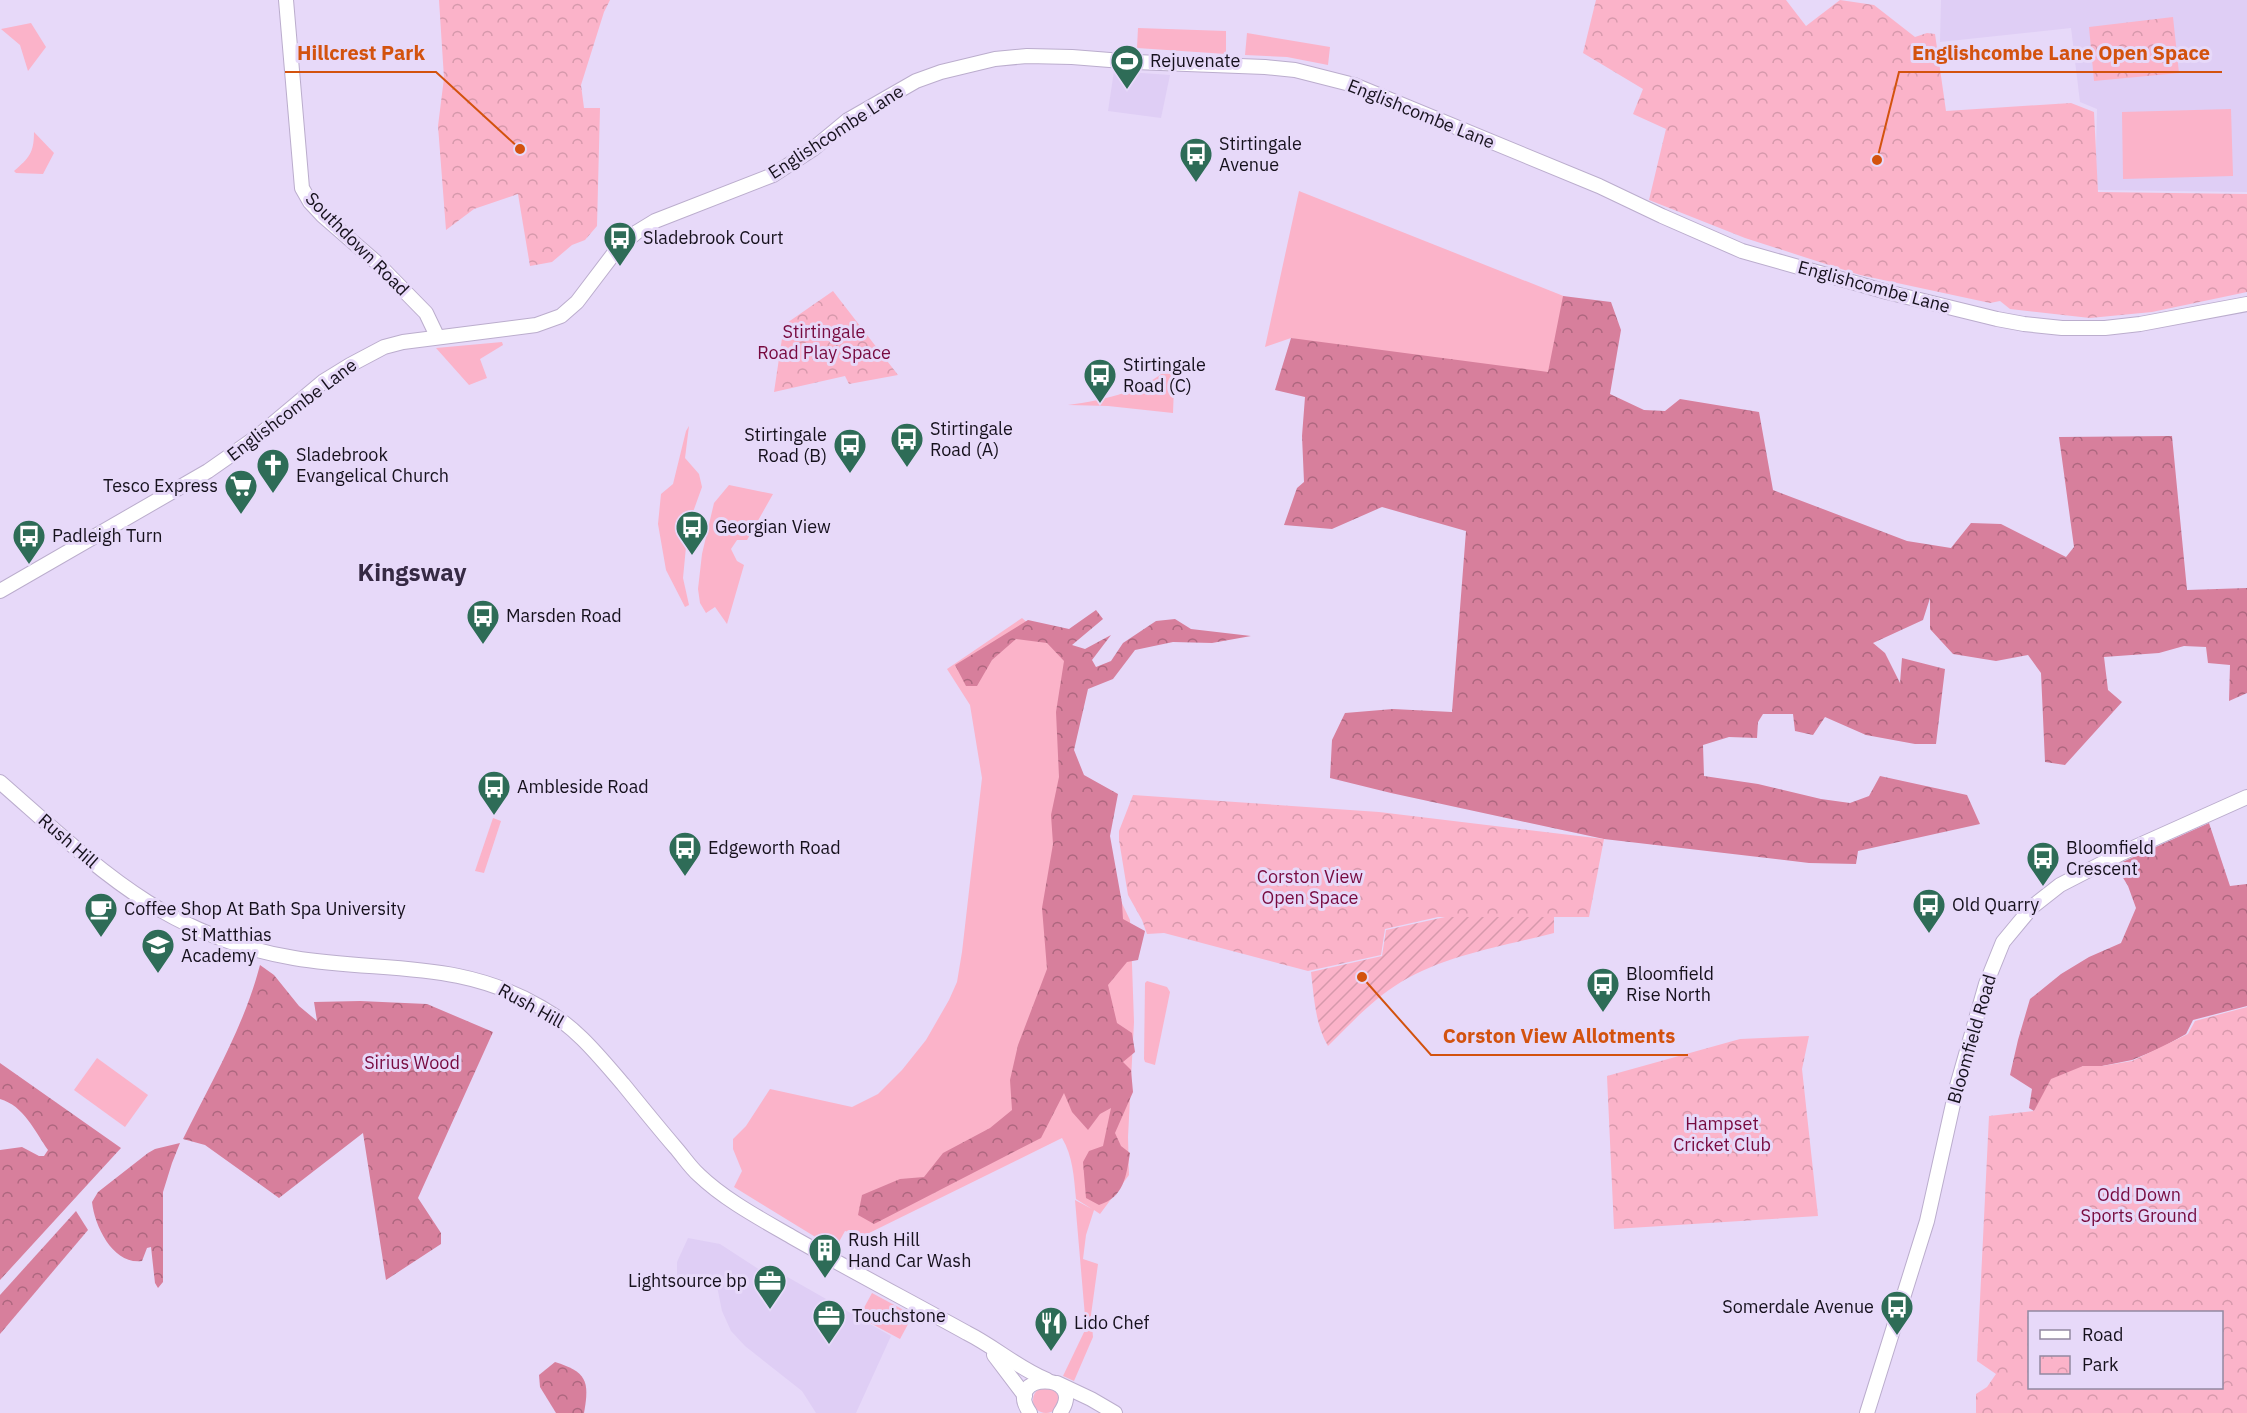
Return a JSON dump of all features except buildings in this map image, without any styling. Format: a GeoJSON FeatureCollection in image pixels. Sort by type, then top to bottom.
{"type":"FeatureCollection","features":[{"type":"Feature","properties":{"kind":"street","name":"Southdown Road"},"geometry":{"type":"LineString","coordinates":[[286,0],[302,188],[317,209],[376,262],[426,313],[437,336]]}},
{"type":"Feature","properties":{"kind":"street","name":"Englishcombe Lane"},"geometry":{"type":"LineString","coordinates":[[0,591],[208,471],[258,436],[324,381],[365,356],[393,345],[437,336],[536,325],[561,316],[577,302],[618,248],[656,221],[774,175],[813,149],[848,120],[916,81],[970,64],[995,59],[1028,56],[1295,70],[1354,85],[1599,186],[1671,221],[1742,251],[1887,292],[1997,319],[2062,328],[2105,328],[2140,324],[2247,304]]}},
{"type":"Feature","properties":{"kind":"street","name":"Rush Hill"},"geometry":{"type":"LineString","coordinates":[[0,782],[115,881],[172,918],[205,933],[242,946],[297,958],[451,973],[502,987],[525,998],[566,1024],[599,1054],[699,1176],[755,1215],[841,1265],[972,1335],[1028,1372],[1091,1399],[1113,1412]]}},
{"type":"Feature","properties":{"kind":"street","name":"Bloomfield Road"},"geometry":{"type":"LineString","coordinates":[[1867,1413],[1927,1221],[1957,1086],[1986,984],[2003,942],[2032,908],[2060,885],[2122,853],[2247,797]]}},
{"type":"Feature","properties":{"kind":"street","name":"Rush Hill"},"geometry":{"type":"LineString","coordinates":[[972,1335],[994,1354],[1025,1396]]}},
{"type":"Feature","properties":{"kind":"street"},"geometry":{"type":"LineString","coordinates":[[1030,1413],[1025,1396],[1031,1386],[1036,1382],[1051,1381],[1063,1391],[1062,1408],[1086,1404],[1113,1412]]}},
{"type":"Feature","properties":{"kind":"shaded area"},"geometry":{"type":"Polygon","coordinates":[[[1941,0],[2247,0],[2247,192],[2095,190],[2097,109],[2080,102],[2071,28],[1940,42],[1941,0]]]}},
{"type":"Feature","properties":{"kind":"shaded area"},"geometry":{"type":"Polygon","coordinates":[[[1114,71],[1170,75],[1161,118],[1108,111],[1114,71]]]}},
{"type":"Feature","properties":{"kind":"shaded area"},"geometry":{"type":"Polygon","coordinates":[[[688,1238],[720,1244],[780,1283],[784,1275],[891,1336],[856,1413],[816,1413],[802,1391],[745,1346],[731,1331],[722,1311],[716,1281],[677,1285],[677,1262],[688,1238]]]}},
{"type":"Feature","properties":{"kind":"green space"},"geometry":{"type":"Polygon","coordinates":[[[439,0],[610,0],[604,12],[581,85],[584,108],[600,108],[597,226],[585,240],[572,245],[552,262],[530,266],[518,194],[474,209],[446,230],[438,126],[444,78],[439,0]]]}},
{"type":"Feature","properties":{"kind":"green space"},"geometry":{"type":"Polygon","coordinates":[[[1596,0],[1786,0],[1806,26],[1840,0],[1874,5],[1915,37],[1927,33],[1935,34],[1946,111],[2071,103],[2094,112],[2098,192],[2247,194],[2247,292],[2152,312],[2090,318],[2010,309],[2000,301],[1990,303],[1860,275],[1745,238],[1649,200],[1666,129],[1633,114],[1643,89],[1583,53],[1596,0]]]}},
{"type":"Feature","properties":{"kind":"green space"},"geometry":{"type":"Polygon","coordinates":[[[2173,17],[2179,73],[2094,81],[2089,27],[2173,17]]]}},
{"type":"Feature","properties":{"kind":"green space"},"geometry":{"type":"Polygon","coordinates":[[[31,23],[46,47],[28,71],[20,45],[1,29],[31,23]]]}},
{"type":"Feature","properties":{"kind":"green space"},"geometry":{"type":"Polygon","coordinates":[[[1138,28],[1226,31],[1226,54],[1137,48],[1138,28]]]}},
{"type":"Feature","properties":{"kind":"green space"},"geometry":{"type":"Polygon","coordinates":[[[1247,33],[1330,47],[1328,65],[1287,57],[1245,55],[1247,33]]]}},
{"type":"Feature","properties":{"kind":"green space"},"geometry":{"type":"Polygon","coordinates":[[[2231,109],[2233,176],[2123,179],[2122,112],[2231,109]]]}},
{"type":"Feature","properties":{"kind":"green space"},"geometry":{"type":"Polygon","coordinates":[[[34,132],[54,153],[43,174],[16,173],[14,171],[32,150],[34,132]]]}},
{"type":"Feature","properties":{"kind":"green space"},"geometry":{"type":"Polygon","coordinates":[[[1299,191],[1571,299],[1550,408],[1291,338],[1265,347],[1299,191]]]}},
{"type":"Feature","properties":{"kind":"green space","name":"Stirtingale Road Play Space"},"geometry":{"type":"Polygon","coordinates":[[[833,291],[898,375],[849,384],[845,376],[774,392],[784,325],[833,291]]]}},
{"type":"Feature","properties":{"kind":"green space"},"geometry":{"type":"Polygon","coordinates":[[[1563,296],[1611,302],[1621,330],[1610,394],[1644,410],[1665,411],[1680,399],[1759,412],[1773,490],[1907,541],[1951,548],[1971,523],[2001,524],[2066,557],[2074,547],[2059,437],[2172,436],[2187,590],[2247,588],[2247,693],[2229,701],[2230,665],[2208,663],[2206,647],[2184,646],[2159,653],[2104,657],[2108,690],[2122,702],[2065,765],[2045,762],[2041,673],[2028,655],[1996,661],[1953,654],[1930,629],[1930,598],[1923,620],[1873,643],[1885,653],[1900,683],[1902,658],[1945,669],[1936,744],[1915,744],[1866,735],[1825,717],[1813,735],[1795,731],[1793,714],[1763,714],[1758,722],[1757,738],[1729,737],[1703,745],[1704,776],[1758,784],[1821,799],[1850,803],[1869,796],[1880,776],[1967,795],[1980,824],[1858,851],[1856,864],[1809,863],[1604,839],[1330,778],[1332,740],[1345,713],[1393,709],[1452,712],[1466,531],[1382,507],[1332,529],[1284,525],[1297,488],[1304,482],[1302,436],[1305,397],[1275,390],[1291,338],[1548,372],[1563,296]]]}},
{"type":"Feature","properties":{"kind":"green space"},"geometry":{"type":"Polygon","coordinates":[[[502,342],[503,345],[480,359],[487,378],[469,385],[436,348],[502,342]]]}},
{"type":"Feature","properties":{"kind":"green space"},"geometry":{"type":"Polygon","coordinates":[[[1175,361],[1173,413],[1108,406],[1068,405],[1111,397],[1140,387],[1153,380],[1175,361]]]}},
{"type":"Feature","properties":{"kind":"green space"},"geometry":{"type":"Polygon","coordinates":[[[689,426],[685,458],[699,474],[702,487],[688,526],[683,578],[689,605],[685,607],[666,570],[658,524],[661,494],[673,484],[689,426]]]}},
{"type":"Feature","properties":{"kind":"green space"},"geometry":{"type":"Polygon","coordinates":[[[729,485],[773,494],[747,540],[737,540],[731,549],[737,561],[744,565],[727,624],[715,607],[706,613],[700,603],[698,589],[702,554],[714,503],[729,485]]]}},
{"type":"Feature","properties":{"kind":"green space"},"geometry":{"type":"Polygon","coordinates":[[[1096,610],[1103,619],[1072,645],[1085,649],[1111,635],[1092,660],[1096,667],[1111,661],[1123,643],[1156,621],[1175,619],[1191,629],[1251,636],[1212,643],[1173,642],[1135,650],[1113,679],[1088,689],[1074,750],[1084,775],[1118,794],[1110,836],[1123,919],[1145,931],[1138,960],[1127,962],[1108,985],[1117,1023],[1132,1033],[1135,1052],[1123,1062],[1131,1070],[1133,1092],[1115,1133],[1121,1146],[1130,1153],[1125,1178],[1119,1191],[1107,1201],[1099,1205],[1086,1198],[1083,1162],[1089,1151],[1103,1146],[1111,1108],[1100,1114],[1088,1130],[1072,1112],[1064,1093],[1041,1138],[874,1224],[858,1215],[862,1195],[900,1179],[924,1177],[943,1153],[990,1128],[1012,1110],[1010,1080],[1018,1045],[1047,969],[1042,908],[1053,844],[1051,815],[1059,777],[1056,712],[1064,661],[1047,643],[1016,639],[992,660],[977,686],[966,686],[955,665],[1028,620],[1069,629],[1096,610]]]}},
{"type":"Feature","properties":{"kind":"green space"},"geometry":{"type":"Polygon","coordinates":[[[1022,618],[1030,625],[1074,649],[1073,751],[1107,836],[1118,895],[1130,920],[1134,1022],[1128,1137],[1129,1175],[1100,1214],[1094,1210],[1086,1235],[1083,1259],[1098,1264],[1091,1315],[1093,1337],[1074,1381],[1063,1376],[1086,1328],[1075,1200],[1092,1209],[1076,1199],[1071,1160],[1062,1138],[863,1236],[845,1231],[835,1249],[734,1187],[742,1171],[733,1149],[733,1139],[746,1126],[770,1089],[852,1107],[878,1094],[902,1070],[926,1040],[949,1000],[957,982],[962,952],[982,778],[970,705],[947,669],[1022,618]]]}},
{"type":"Feature","properties":{"kind":"green space","name":"Corston View Open Space"},"geometry":{"type":"Polygon","coordinates":[[[1133,795],[1379,812],[1604,839],[1589,917],[1438,917],[1385,929],[1381,955],[1308,971],[1164,933],[1147,934],[1128,895],[1119,840],[1119,831],[1133,795]]]}},
{"type":"Feature","properties":{"kind":"green space"},"geometry":{"type":"Polygon","coordinates":[[[493,818],[501,821],[484,873],[475,871],[493,818]]]}},
{"type":"Feature","properties":{"kind":"green space"},"geometry":{"type":"Polygon","coordinates":[[[2209,823],[2230,886],[2247,884],[2247,1006],[2193,1020],[2186,1034],[2132,1060],[2102,1066],[2083,1066],[2034,1111],[2029,1108],[2032,1089],[2010,1075],[2030,999],[2061,974],[2089,957],[2121,943],[2136,908],[2118,864],[2209,823]]]}},
{"type":"Feature","properties":{"kind":"green space"},"geometry":{"type":"Polygon","coordinates":[[[1445,917],[1554,917],[1554,933],[1456,958],[1401,982],[1372,1004],[1328,1046],[1318,1020],[1311,972],[1382,956],[1386,930],[1445,917]]]}},
{"type":"Feature","properties":{"kind":"green space","name":"Sirius Wood"},"geometry":{"type":"Polygon","coordinates":[[[260,965],[274,975],[299,1006],[317,1021],[314,1002],[360,1001],[427,1004],[493,1032],[418,1198],[441,1233],[441,1244],[386,1280],[363,1133],[279,1198],[205,1145],[183,1139],[236,1032],[260,965]]]}},
{"type":"Feature","properties":{"kind":"green space"},"geometry":{"type":"Polygon","coordinates":[[[1147,981],[1167,987],[1170,992],[1155,1065],[1145,1062],[1144,1059],[1145,983],[1147,981]]]}},
{"type":"Feature","properties":{"kind":"green space","name":"Odd Down Sports Ground"},"geometry":{"type":"Polygon","coordinates":[[[2247,1007],[2247,1413],[1976,1413],[1976,1394],[1987,1387],[1996,1374],[1977,1361],[1989,1116],[2034,1111],[2051,1079],[2083,1066],[2102,1066],[2132,1061],[2188,1034],[2195,1021],[2247,1007]]]}},
{"type":"Feature","properties":{"kind":"green space","name":"Hampset Cricket Club"},"geometry":{"type":"Polygon","coordinates":[[[1809,1036],[1802,1069],[1818,1216],[1614,1229],[1607,1076],[1740,1039],[1809,1036]]]}},
{"type":"Feature","properties":{"kind":"green space"},"geometry":{"type":"Polygon","coordinates":[[[97,1058],[148,1095],[125,1127],[74,1090],[97,1058]]]}},
{"type":"Feature","properties":{"kind":"green space"},"geometry":{"type":"Polygon","coordinates":[[[0,1063],[121,1148],[0,1280],[0,1150],[22,1147],[39,1156],[44,1156],[48,1150],[22,1113],[16,1107],[0,1099],[0,1063]]]}},
{"type":"Feature","properties":{"kind":"green space"},"geometry":{"type":"Polygon","coordinates":[[[180,1143],[163,1192],[163,1282],[158,1288],[155,1283],[151,1247],[147,1248],[142,1261],[132,1261],[115,1251],[97,1223],[92,1202],[98,1192],[148,1153],[180,1143]]]}},
{"type":"Feature","properties":{"kind":"green space"},"geometry":{"type":"Polygon","coordinates":[[[76,1211],[88,1230],[0,1334],[0,1295],[76,1211]]]}},
{"type":"Feature","properties":{"kind":"green space"},"geometry":{"type":"Polygon","coordinates":[[[872,1293],[913,1315],[900,1339],[859,1317],[872,1293]]]}},
{"type":"Feature","properties":{"kind":"green space"},"geometry":{"type":"Polygon","coordinates":[[[555,1362],[573,1370],[583,1379],[586,1385],[584,1413],[556,1413],[540,1387],[539,1375],[555,1362]]]}},
{"type":"Feature","properties":{"kind":"green space"},"geometry":{"type":"Polygon","coordinates":[[[1046,1387],[1055,1391],[1059,1400],[1055,1409],[1046,1413],[1037,1409],[1033,1400],[1037,1391],[1046,1387]]]}},
{"type":"Feature","properties":{"kind":"place","name":"Rejuvenate"},"geometry":{"type":"Point","coordinates":[1127,90]}},
{"type":"Feature","properties":{"kind":"place","name":"Hillcrest Park"},"geometry":{"type":"Point","coordinates":[520,149]}},
{"type":"Feature","properties":{"kind":"place","name":"Englishcombe Lane Open Space"},"geometry":{"type":"Point","coordinates":[1877,160]}},
{"type":"Feature","properties":{"kind":"place","name":"Stirtingale Avenue"},"geometry":{"type":"Point","coordinates":[1196,183]}},
{"type":"Feature","properties":{"kind":"place","name":"Sladebrook Court"},"geometry":{"type":"Point","coordinates":[620,267]}},
{"type":"Feature","properties":{"kind":"place","name":"Stirtingale Road (C)"},"geometry":{"type":"Point","coordinates":[1100,404]}},
{"type":"Feature","properties":{"kind":"place","name":"Stirtingale Road (A)"},"geometry":{"type":"Point","coordinates":[907,468]}},
{"type":"Feature","properties":{"kind":"place","name":"Stirtingale Road (B)"},"geometry":{"type":"Point","coordinates":[850,474]}},
{"type":"Feature","properties":{"kind":"place","name":"Sladebrook Evangelical Church"},"geometry":{"type":"Point","coordinates":[273,494]}},
{"type":"Feature","properties":{"kind":"place","name":"Tesco Express"},"geometry":{"type":"Point","coordinates":[241,515]}},
{"type":"Feature","properties":{"kind":"place","name":"Georgian View"},"geometry":{"type":"Point","coordinates":[692,556]}},
{"type":"Feature","properties":{"kind":"place","name":"Padleigh Turn"},"geometry":{"type":"Point","coordinates":[29,565]}},
{"type":"Feature","properties":{"kind":"place","name":"Marsden Road"},"geometry":{"type":"Point","coordinates":[483,645]}},
{"type":"Feature","properties":{"kind":"place","name":"Ambleside Road"},"geometry":{"type":"Point","coordinates":[494,816]}},
{"type":"Feature","properties":{"kind":"place","name":"Edgeworth Road"},"geometry":{"type":"Point","coordinates":[685,877]}},
{"type":"Feature","properties":{"kind":"place","name":"Bloomfield Crescent"},"geometry":{"type":"Point","coordinates":[2043,887]}},
{"type":"Feature","properties":{"kind":"place","name":"Old Quarry"},"geometry":{"type":"Point","coordinates":[1929,934]}},
{"type":"Feature","properties":{"kind":"place","name":"Coffee Shop At Bath Spa University"},"geometry":{"type":"Point","coordinates":[101,938]}},
{"type":"Feature","properties":{"kind":"place","name":"St Matthias Academy"},"geometry":{"type":"Point","coordinates":[158,974]}},
{"type":"Feature","properties":{"kind":"place","name":"Corston View Allotments"},"geometry":{"type":"Point","coordinates":[1362,977]}},
{"type":"Feature","properties":{"kind":"place","name":"Bloomfield Rise North"},"geometry":{"type":"Point","coordinates":[1603,1013]}},
{"type":"Feature","properties":{"kind":"place","name":"Rush Hill Hand Car Wash"},"geometry":{"type":"Point","coordinates":[825,1279]}},
{"type":"Feature","properties":{"kind":"place","name":"Lightsource bp"},"geometry":{"type":"Point","coordinates":[770,1310]}},
{"type":"Feature","properties":{"kind":"place","name":"Somerdale Avenue"},"geometry":{"type":"Point","coordinates":[1897,1336]}},
{"type":"Feature","properties":{"kind":"place","name":"Touchstone"},"geometry":{"type":"Point","coordinates":[829,1345]}},
{"type":"Feature","properties":{"kind":"place","name":"Lido Chef"},"geometry":{"type":"Point","coordinates":[1051,1352]}},
{"type":"Feature","properties":{"kind":"district","name":"Kingsway"},"geometry":{"type":"Point","coordinates":[412,573]}}]}
